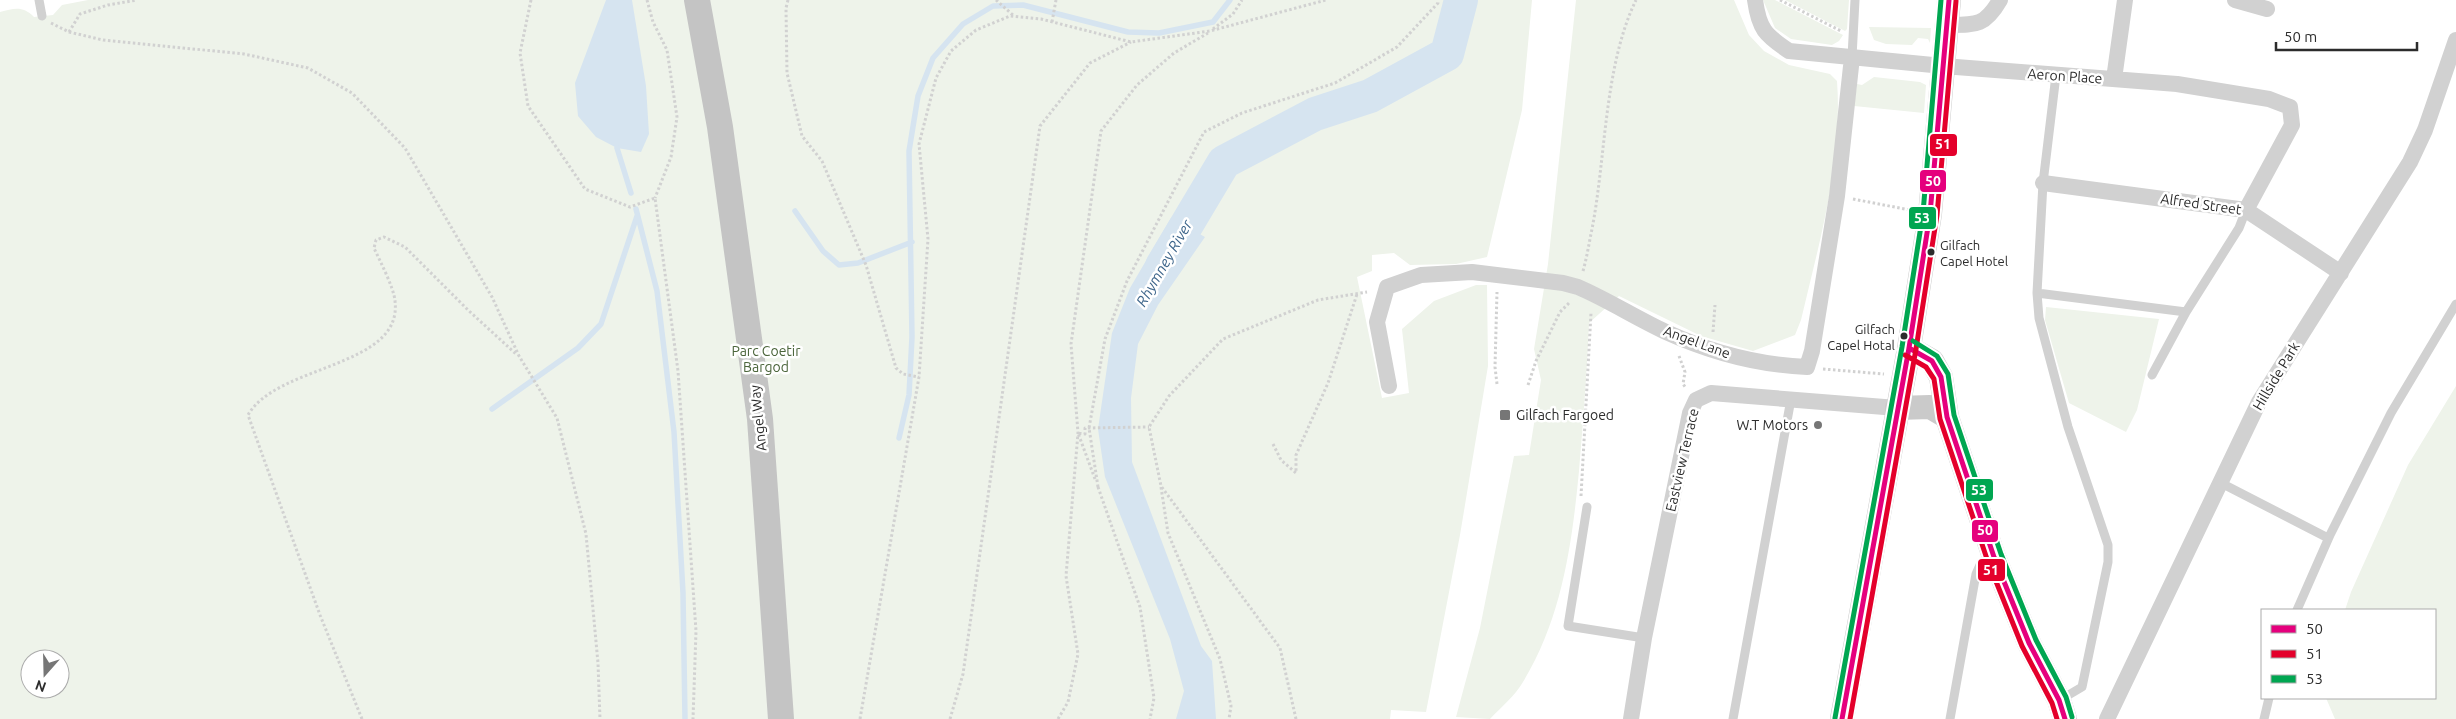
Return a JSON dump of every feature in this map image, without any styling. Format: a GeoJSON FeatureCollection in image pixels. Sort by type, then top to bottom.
{"type":"FeatureCollection","features":[{"type":"Feature","properties":{"kind":"main road","name":"Angel Way"},"geometry":{"type":"LineString","coordinates":[[697,0],[720,127],[760,419],[781,719]]}},
{"type":"Feature","properties":{"kind":"street","name":"Aeron Place"},"geometry":{"type":"LineString","coordinates":[[1756,0],[1758,20],[1771,39],[1789,51],[1943,66],[2177,84],[2260,97],[2290,108],[2292,125],[2246,210]]}},
{"type":"Feature","properties":{"kind":"street"},"geometry":{"type":"LineString","coordinates":[[1842,719],[1896,408],[1909,348],[1930,214],[1949,0]]}},
{"type":"Feature","properties":{"kind":"street"},"geometry":{"type":"LineString","coordinates":[[1948,24],[1975,25],[1990,16],[2000,0]]}},
{"type":"Feature","properties":{"kind":"street"},"geometry":{"type":"LineString","coordinates":[[2114,79],[2125,0]]}},
{"type":"Feature","properties":{"kind":"street"},"geometry":{"type":"LineString","coordinates":[[2235,0],[2267,9]]}},
{"type":"Feature","properties":{"kind":"street","name":"Hillside Park"},"geometry":{"type":"LineString","coordinates":[[2108,719],[2259,402],[2410,162],[2425,130],[2456,40]]}},
{"type":"Feature","properties":{"kind":"street"},"geometry":{"type":"LineString","coordinates":[[1806,367],[1812,351],[1837,196],[1852,57]]}},
{"type":"Feature","properties":{"kind":"street","name":"Alfred Street"},"geometry":{"type":"LineString","coordinates":[[2042,183],[2246,210],[2341,273]]}},
{"type":"Feature","properties":{"kind":"street","name":"Angel Lane"},"geometry":{"type":"LineString","coordinates":[[1387,287],[1421,275],[1472,272],[1500,274],[1571,285],[1666,332],[1741,358],[1773,366],[1806,367]]}},
{"type":"Feature","properties":{"kind":"street"},"geometry":{"type":"LineString","coordinates":[[1387,287],[1377,322],[1388,386]]}},
{"type":"Feature","properties":{"kind":"street"},"geometry":{"type":"LineString","coordinates":[[1909,348],[1932,361],[1941,377],[1947,417],[1994,558],[2029,643],[2062,710]]}},
{"type":"Feature","properties":{"kind":"street","name":"Eastview Terrace"},"geometry":{"type":"LineString","coordinates":[[1631,719],[1644,638],[1690,413],[1696,400],[1711,393],[1896,408]]}},
{"type":"Feature","properties":{"kind":"street"},"geometry":{"type":"LineString","coordinates":[[1896,408],[1930,407],[1947,417]]}},
{"type":"Feature","properties":{"kind":"lane"},"geometry":{"type":"LineString","coordinates":[[39,0],[42,16]]}},
{"type":"Feature","properties":{"kind":"lane"},"geometry":{"type":"LineString","coordinates":[[1852,57],[1855,0]]}},
{"type":"Feature","properties":{"kind":"lane"},"geometry":{"type":"LineString","coordinates":[[2056,75],[2042,183],[2037,294],[2039,318],[2068,427],[2108,545],[2108,562],[2082,687],[2062,710]]}},
{"type":"Feature","properties":{"kind":"lane"},"geometry":{"type":"LineString","coordinates":[[2152,375],[2186,312],[2238,228],[2246,210]]}},
{"type":"Feature","properties":{"kind":"lane"},"geometry":{"type":"LineString","coordinates":[[2037,294],[2186,312]]}},
{"type":"Feature","properties":{"kind":"lane"},"geometry":{"type":"LineString","coordinates":[[2298,609],[2328,538],[2391,413],[2456,304]]}},
{"type":"Feature","properties":{"kind":"lane"},"geometry":{"type":"LineString","coordinates":[[1733,719],[1791,399]]}},
{"type":"Feature","properties":{"kind":"lane"},"geometry":{"type":"LineString","coordinates":[[2221,483],[2328,538]]}},
{"type":"Feature","properties":{"kind":"lane"},"geometry":{"type":"LineString","coordinates":[[1587,507],[1568,626],[1644,638]]}},
{"type":"Feature","properties":{"kind":"lane"},"geometry":{"type":"LineString","coordinates":[[1950,719],[1976,574],[1980,565],[1994,558]]}},
{"type":"Feature","properties":{"kind":"lane"},"geometry":{"type":"LineString","coordinates":[[2264,719],[2269,699]]}},
{"type":"Feature","properties":{"kind":"path"},"geometry":{"type":"LineString","coordinates":[[69,32],[80,14],[108,5],[137,0]]}},
{"type":"Feature","properties":{"kind":"path"},"geometry":{"type":"LineString","coordinates":[[531,0],[520,52],[528,106],[585,189],[630,207],[655,198]]}},
{"type":"Feature","properties":{"kind":"path"},"geometry":{"type":"LineString","coordinates":[[647,0],[653,22],[667,50],[677,117],[670,157],[655,198],[678,371],[696,631],[693,719]]}},
{"type":"Feature","properties":{"kind":"path"},"geometry":{"type":"LineString","coordinates":[[649,5],[653,0]]}},
{"type":"Feature","properties":{"kind":"path"},"geometry":{"type":"LineString","coordinates":[[788,0],[786,8],[787,73],[802,136],[822,161],[862,255],[896,368],[902,374],[919,377]]}},
{"type":"Feature","properties":{"kind":"path"},"geometry":{"type":"LineString","coordinates":[[1052,22],[1056,0]]}},
{"type":"Feature","properties":{"kind":"path"},"geometry":{"type":"LineString","coordinates":[[1058,719],[1068,702],[1078,654],[1066,576],[1078,434],[1071,344],[1101,131],[1137,85],[1174,53],[1233,14],[1242,0]]}},
{"type":"Feature","properties":{"kind":"path"},"geometry":{"type":"LineString","coordinates":[[950,719],[963,674],[1040,126],[1090,63],[1131,42],[1210,31],[1326,0]]}},
{"type":"Feature","properties":{"kind":"path"},"geometry":{"type":"LineString","coordinates":[[1098,488],[1089,428],[1105,339],[1127,281],[1204,132],[1242,113],[1335,83],[1397,47],[1438,3],[1438,0]]}},
{"type":"Feature","properties":{"kind":"path"},"geometry":{"type":"LineString","coordinates":[[1528,385],[1536,360],[1560,312],[1569,303],[1571,285],[1585,265],[1600,187],[1608,110],[1622,35],[1636,0]]}},
{"type":"Feature","properties":{"kind":"path"},"geometry":{"type":"LineString","coordinates":[[1780,0],[1853,37]]}},
{"type":"Feature","properties":{"kind":"path"},"geometry":{"type":"LineString","coordinates":[[996,1],[1015,17]]}},
{"type":"Feature","properties":{"kind":"path"},"geometry":{"type":"LineString","coordinates":[[42,16],[48,22],[69,32],[103,40],[244,54],[308,68],[352,93],[404,148],[492,297],[519,356],[557,418],[586,534],[598,663],[600,719]]}},
{"type":"Feature","properties":{"kind":"path"},"geometry":{"type":"LineString","coordinates":[[860,719],[919,377],[928,239],[919,144],[936,78],[951,51],[976,30],[1010,16],[1052,22],[1131,42]]}},
{"type":"Feature","properties":{"kind":"path"},"geometry":{"type":"LineString","coordinates":[[1837,196],[1930,214]]}},
{"type":"Feature","properties":{"kind":"path"},"geometry":{"type":"LineString","coordinates":[[362,719],[320,615],[248,415],[254,405],[272,390],[376,346],[394,324],[395,300],[374,248],[376,240],[384,237],[405,247],[468,310],[519,356]]}},
{"type":"Feature","properties":{"kind":"path"},"geometry":{"type":"LineString","coordinates":[[1497,384],[1495,367],[1500,274]]}},
{"type":"Feature","properties":{"kind":"path"},"geometry":{"type":"LineString","coordinates":[[1229,719],[1231,706],[1220,659],[1168,533],[1150,427],[1169,396],[1223,339],[1318,300],[1387,287]]}},
{"type":"Feature","properties":{"kind":"path"},"geometry":{"type":"LineString","coordinates":[[1273,444],[1281,460],[1296,473],[1296,455],[1328,383],[1357,294]]}},
{"type":"Feature","properties":{"kind":"path"},"geometry":{"type":"LineString","coordinates":[[1695,342],[1713,332],[1715,305]]}},
{"type":"Feature","properties":{"kind":"path"},"geometry":{"type":"LineString","coordinates":[[1587,507],[1581,498],[1591,324]]}},
{"type":"Feature","properties":{"kind":"path"},"geometry":{"type":"LineString","coordinates":[[1806,367],[1902,375]]}},
{"type":"Feature","properties":{"kind":"path"},"geometry":{"type":"LineString","coordinates":[[1078,434],[1085,434],[1085,428],[1150,427]]}},
{"type":"Feature","properties":{"kind":"path"},"geometry":{"type":"LineString","coordinates":[[1078,434],[1140,607],[1154,698],[1150,719]]}},
{"type":"Feature","properties":{"kind":"path"},"geometry":{"type":"LineString","coordinates":[[1161,486],[1280,648],[1296,719]]}},
{"type":"Feature","properties":{"kind":"green space","name":"Parc Coetir Bargod"},"geometry":{"type":"Polygon","coordinates":[[[88,0],[1532,0],[1522,110],[1487,257],[1456,264],[1410,265],[1394,253],[1372,255],[1372,271],[1357,277],[1382,398],[1409,393],[1402,329],[1434,301],[1476,285],[1487,285],[1488,366],[1460,535],[1426,712],[1391,710],[1390,719],[0,719],[0,12],[18,9],[30,13],[34,17],[53,15],[62,5],[88,0]]]}},
{"type":"Feature","properties":{"kind":"green space"},"geometry":{"type":"Polygon","coordinates":[[[1576,0],[1734,0],[1749,35],[1764,51],[1789,65],[1830,74],[1837,81],[1838,111],[1833,172],[1828,202],[1801,320],[1795,335],[1753,351],[1701,336],[1619,296],[1589,323],[1585,397],[1573,526],[1556,606],[1536,658],[1520,687],[1512,697],[1490,719],[1456,717],[1480,628],[1514,456],[1529,455],[1541,380],[1534,349],[1548,264],[1576,0]]]}},
{"type":"Feature","properties":{"kind":"green space"},"geometry":{"type":"Polygon","coordinates":[[[1763,0],[1775,0],[1843,35],[1839,41],[1832,45],[1791,39],[1775,28],[1763,0]]]}},
{"type":"Feature","properties":{"kind":"green space"},"geometry":{"type":"Polygon","coordinates":[[[1785,0],[1849,0],[1847,29],[1845,31],[1785,0]]]}},
{"type":"Feature","properties":{"kind":"green space"},"geometry":{"type":"Polygon","coordinates":[[[1869,27],[1931,28],[1930,43],[1928,39],[1918,38],[1912,45],[1886,44],[1874,40],[1869,27]]]}},
{"type":"Feature","properties":{"kind":"green space"},"geometry":{"type":"Polygon","coordinates":[[[1874,77],[1920,82],[1926,85],[1924,113],[1854,106],[1857,84],[1862,85],[1874,77]]]}},
{"type":"Feature","properties":{"kind":"green space"},"geometry":{"type":"Polygon","coordinates":[[[2046,307],[2159,319],[2137,410],[2126,432],[2069,403],[2045,320],[2046,307]]]}},
{"type":"Feature","properties":{"kind":"green space"},"geometry":{"type":"Polygon","coordinates":[[[2456,386],[2456,719],[2335,719],[2326,699],[2436,699],[2436,609],[2345,609],[2351,592],[2408,465],[2456,386]]]}},
{"type":"Feature","properties":{"kind":"water"},"geometry":{"type":"Polygon","coordinates":[[[606,0],[632,0],[646,86],[649,134],[641,152],[617,148],[596,137],[578,116],[575,83],[606,0]]]}},
{"type":"Feature","properties":{"kind":"water"},"geometry":{"type":"Polygon","coordinates":[[[1171,218],[1205,237],[1158,305],[1138,344],[1131,398],[1132,462],[1201,646],[1212,661],[1216,719],[1176,719],[1184,691],[1170,639],[1105,477],[1098,429],[1112,333],[1130,288],[1171,218]]]}},
{"type":"Feature","properties":{"kind":"waterway"},"geometry":{"type":"LineString","coordinates":[[899,438],[909,395],[912,337],[909,151],[918,96],[933,58],[963,24],[993,6],[1023,5],[1128,32],[1159,33],[1213,22],[1230,0]]}},
{"type":"Feature","properties":{"kind":"waterway","name":"Rhymney River"},"geometry":{"type":"LineString","coordinates":[[1162,266],[1224,162],[1315,114],[1370,96],[1447,54],[1461,0]]}},
{"type":"Feature","properties":{"kind":"waterway"},"geometry":{"type":"LineString","coordinates":[[617,148],[631,193]]}},
{"type":"Feature","properties":{"kind":"waterway"},"geometry":{"type":"LineString","coordinates":[[636,209],[657,291],[674,432],[683,593],[685,719]]}},
{"type":"Feature","properties":{"kind":"waterway"},"geometry":{"type":"LineString","coordinates":[[795,211],[823,251],[839,265],[858,263],[912,242]]}},
{"type":"Feature","properties":{"kind":"waterway"},"geometry":{"type":"LineString","coordinates":[[492,409],[578,348],[601,324],[637,216]]}},
{"type":"Feature","properties":{"kind":"transit line","name":"53"},"geometry":{"type":"LineString","coordinates":[[1835,718],[1902,347],[1923,213],[1941,0]]}},
{"type":"Feature","properties":{"kind":"transit line","name":"50"},"geometry":{"type":"LineString","coordinates":[[1842,719],[1909,348],[1930,214],[1949,0]]}},
{"type":"Feature","properties":{"kind":"transit line","name":"51"},"geometry":{"type":"LineString","coordinates":[[1850,719],[1916,349],[1937,215],[1956,1]]}},
{"type":"Feature","properties":{"kind":"transit line","name":"53"},"geometry":{"type":"LineString","coordinates":[[1913,341],[1937,356],[1948,374],[1954,415],[2001,554],[2036,640],[2066,697],[2072,717]]}},
{"type":"Feature","properties":{"kind":"transit line","name":"50"},"geometry":{"type":"LineString","coordinates":[[1909,348],[1932,361],[1941,377],[1947,417],[1994,557],[2029,643],[2059,700],[2065,719]]}},
{"type":"Feature","properties":{"kind":"transit line","name":"51"},"geometry":{"type":"LineString","coordinates":[[1905,355],[1926,367],[1934,379],[1940,419],[1987,559],[2022,646],[2052,703],[2057,719]]}},
{"type":"Feature","properties":{"kind":"place","name":"Gilfach Capel Hotel"},"geometry":{"type":"Point","coordinates":[1931,252]}},
{"type":"Feature","properties":{"kind":"place","name":"Gilfach Capel Hotal"},"geometry":{"type":"Point","coordinates":[1904,336]}},
{"type":"Feature","properties":{"kind":"place","name":"Gilfach Fargoed"},"geometry":{"type":"Point","coordinates":[1505,415]}},
{"type":"Feature","properties":{"kind":"place","name":"W.T Motors"},"geometry":{"type":"Point","coordinates":[1818,425]}}]}
